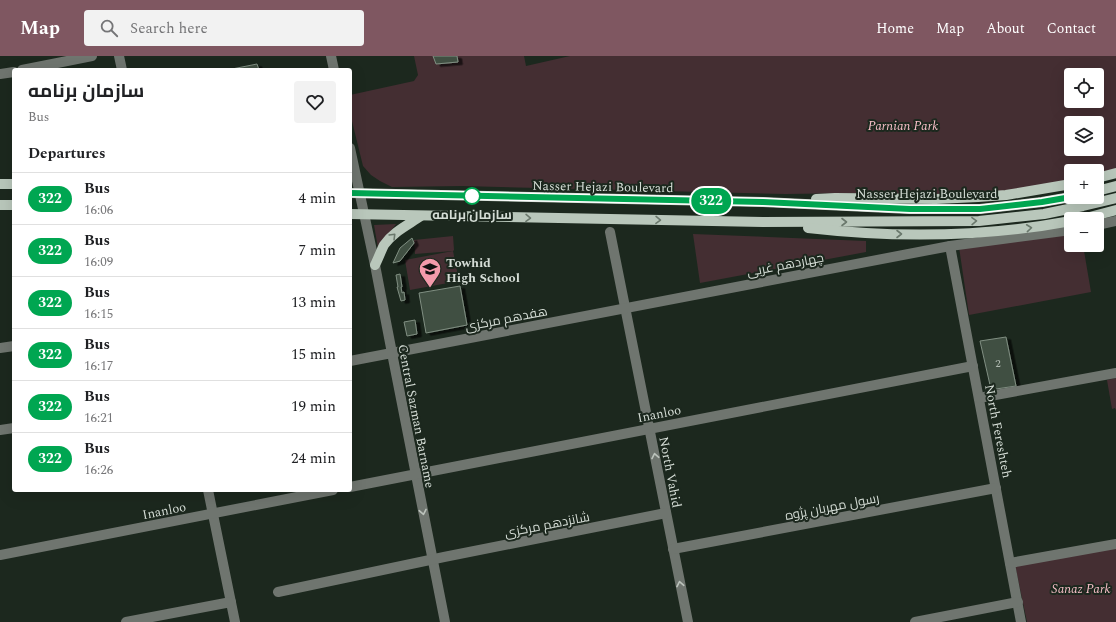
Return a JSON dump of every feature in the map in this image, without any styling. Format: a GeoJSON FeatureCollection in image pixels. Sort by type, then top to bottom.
{"type":"FeatureCollection","features":[{"type":"Feature","properties":{"kind":"main road"},"geometry":{"type":"LineString","coordinates":[[1104,176],[1116,173]]}},
{"type":"Feature","properties":{"kind":"main road"},"geometry":{"type":"LineString","coordinates":[[0,184],[12,184]]}},
{"type":"Feature","properties":{"kind":"main road"},"geometry":{"type":"LineString","coordinates":[[763,202],[835,198],[978,197],[1026,192],[1064,185]]}},
{"type":"Feature","properties":{"kind":"main road"},"geometry":{"type":"LineString","coordinates":[[1104,189],[1116,186]]}},
{"type":"Feature","properties":{"kind":"main road","name":"Nasser Hejazi Boulevard"},"geometry":{"type":"LineString","coordinates":[[354,193],[763,202],[910,209],[980,209],[1064,198]]}},
{"type":"Feature","properties":{"kind":"main road","name":"Nasser Hejazi Boulevard"},"geometry":{"type":"LineString","coordinates":[[352,214],[763,222],[979,221],[1044,214],[1116,198]]}},
{"type":"Feature","properties":{"kind":"main road"},"geometry":{"type":"LineString","coordinates":[[0,205],[12,205]]}},
{"type":"Feature","properties":{"kind":"main road"},"geometry":{"type":"LineString","coordinates":[[1104,213],[1116,210]]}},
{"type":"Feature","properties":{"kind":"main road"},"geometry":{"type":"LineString","coordinates":[[375,266],[384,246],[389,239],[397,231],[421,216]]}},
{"type":"Feature","properties":{"kind":"main road"},"geometry":{"type":"LineString","coordinates":[[763,222],[846,232],[954,234],[1036,227],[1064,222]]}},
{"type":"Feature","properties":{"kind":"street"},"geometry":{"type":"LineString","coordinates":[[32,68],[92,56]]}},
{"type":"Feature","properties":{"kind":"street"},"geometry":{"type":"LineString","coordinates":[[119,56],[122,68]]}},
{"type":"Feature","properties":{"kind":"street"},"geometry":{"type":"LineString","coordinates":[[331,56],[334,68]]}},
{"type":"Feature","properties":{"kind":"street"},"geometry":{"type":"LineString","coordinates":[[0,74],[12,72]]}},
{"type":"Feature","properties":{"kind":"street","name":"Central Sazman Barname"},"geometry":{"type":"LineString","coordinates":[[352,170],[354,193],[363,214],[375,266],[445,622]]}},
{"type":"Feature","properties":{"kind":"street"},"geometry":{"type":"LineString","coordinates":[[1104,224],[1116,221]]}},
{"type":"Feature","properties":{"kind":"street","name":"چهاردهم غربی"},"geometry":{"type":"LineString","coordinates":[[625,308],[950,246],[1064,231]]}},
{"type":"Feature","properties":{"kind":"street","name":"North Vahid"},"geometry":{"type":"LineString","coordinates":[[610,232],[688,622]]}},
{"type":"Feature","properties":{"kind":"street","name":"North Fereshteh"},"geometry":{"type":"LineString","coordinates":[[950,246],[1021,622]]}},
{"type":"Feature","properties":{"kind":"street","name":"هفدهم مرکزی"},"geometry":{"type":"LineString","coordinates":[[352,362],[625,308]]}},
{"type":"Feature","properties":{"kind":"street"},"geometry":{"type":"LineString","coordinates":[[0,348],[12,346]]}},
{"type":"Feature","properties":{"kind":"street","name":"Inanloo"},"geometry":{"type":"LineString","coordinates":[[352,487],[973,366]]}},
{"type":"Feature","properties":{"kind":"street"},"geometry":{"type":"LineString","coordinates":[[979,398],[1116,373]]}},
{"type":"Feature","properties":{"kind":"street"},"geometry":{"type":"LineString","coordinates":[[0,430],[12,428]]}},
{"type":"Feature","properties":{"kind":"street","name":"رسول مهربان پژوه"},"geometry":{"type":"LineString","coordinates":[[674,549],[996,488]]}},
{"type":"Feature","properties":{"kind":"street"},"geometry":{"type":"LineString","coordinates":[[208,492],[235,622]]}},
{"type":"Feature","properties":{"kind":"street","name":"Inanloo"},"geometry":{"type":"LineString","coordinates":[[0,555],[323,492]]}},
{"type":"Feature","properties":{"kind":"street","name":"شانزدهم مرکزی"},"geometry":{"type":"LineString","coordinates":[[278,592],[666,513]]}},
{"type":"Feature","properties":{"kind":"street"},"geometry":{"type":"LineString","coordinates":[[1010,563],[1116,544]]}},
{"type":"Feature","properties":{"kind":"street"},"geometry":{"type":"LineString","coordinates":[[126,622],[231,602]]}},
{"type":"Feature","properties":{"kind":"street"},"geometry":{"type":"LineString","coordinates":[[915,622],[1018,602]]}},
{"type":"Feature","properties":{"kind":"green space","name":"Parnian Park"},"geometry":{"type":"Polygon","coordinates":[[[414,56],[524,56],[526,66],[570,56],[1116,56],[1116,169],[1104,173],[1104,164],[1064,164],[1064,182],[1021,190],[936,194],[786,194],[462,186],[392,187],[371,175],[363,166],[352,121],[352,95],[414,81],[418,75],[414,56]]]}},
{"type":"Feature","properties":{"kind":"green space"},"geometry":{"type":"Polygon","coordinates":[[[396,224],[378,248],[374,225],[396,224]]]}},
{"type":"Feature","properties":{"kind":"green space"},"geometry":{"type":"Polygon","coordinates":[[[1064,233],[1064,252],[1084,252],[1091,292],[969,315],[959,247],[1064,233]]]}},
{"type":"Feature","properties":{"kind":"green space"},"geometry":{"type":"Polygon","coordinates":[[[693,234],[866,241],[866,252],[700,283],[693,234]]]}},
{"type":"Feature","properties":{"kind":"green space"},"geometry":{"type":"Polygon","coordinates":[[[453,236],[453,251],[415,254],[414,240],[453,236]]]}},
{"type":"Feature","properties":{"kind":"green space"},"geometry":{"type":"Polygon","coordinates":[[[453,251],[459,281],[410,290],[405,260],[453,251]]]}},
{"type":"Feature","properties":{"kind":"green space"},"geometry":{"type":"Polygon","coordinates":[[[1116,378],[1116,410],[1115,408],[1112,409],[1107,380],[1116,378]]]}},
{"type":"Feature","properties":{"kind":"green space","name":"Sanaz Park"},"geometry":{"type":"Polygon","coordinates":[[[1116,548],[1116,622],[1027,622],[1015,565],[1116,548]]]}},
{"type":"Feature","properties":{"kind":"building"},"geometry":{"type":"Polygon","coordinates":[[[433,56],[457,56],[458,62],[436,64],[433,56]]]}},
{"type":"Feature","properties":{"kind":"building"},"geometry":{"type":"Polygon","coordinates":[[[257,64],[258,68],[237,68],[257,64]]]}},
{"type":"Feature","properties":{"kind":"building"},"geometry":{"type":"Polygon","coordinates":[[[412,238],[414,243],[400,261],[393,263],[400,248],[412,238]]]}},
{"type":"Feature","properties":{"kind":"building"},"geometry":{"type":"Polygon","coordinates":[[[400,274],[402,293],[404,292],[405,300],[401,301],[397,287],[396,275],[400,274]]]}},
{"type":"Feature","properties":{"kind":"building"},"geometry":{"type":"Polygon","coordinates":[[[460,286],[467,325],[426,333],[419,293],[460,286]]]}},
{"type":"Feature","properties":{"kind":"building"},"geometry":{"type":"Polygon","coordinates":[[[415,320],[417,334],[407,336],[404,322],[415,320]]]}},
{"type":"Feature","properties":{"kind":"building"},"geometry":{"type":"Polygon","coordinates":[[[1006,337],[1016,386],[996,389],[990,385],[980,341],[1006,337]]]}},
{"type":"Feature","properties":{"kind":"bus line","name":"322"},"geometry":{"type":"LineString","coordinates":[[352,193],[763,202],[910,209],[980,209],[1064,198]]}},
{"type":"Feature","properties":{"kind":"place","name":"سازمان برنامه"},"geometry":{"type":"Point","coordinates":[472,196]}},
{"type":"Feature","properties":{"kind":"place","name":"Towhid High School"},"geometry":{"type":"Point","coordinates":[430,288]}}]}
